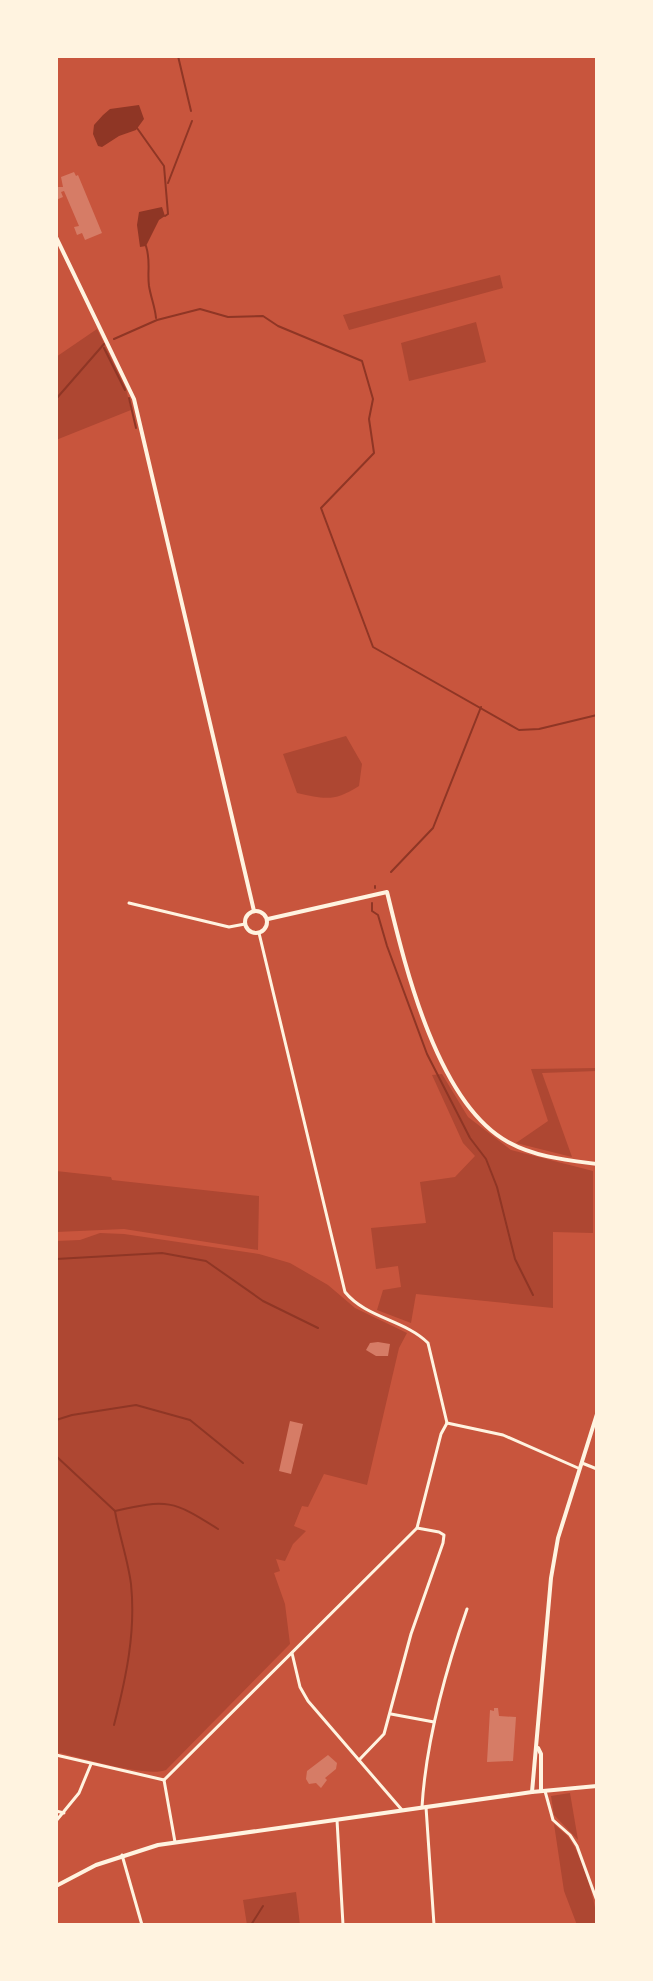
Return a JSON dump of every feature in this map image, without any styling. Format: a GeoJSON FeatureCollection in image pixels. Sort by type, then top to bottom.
{"type":"FeatureCollection","features":[{"type":"Feature","properties":{"kind":"street"},"geometry":{"type":"LineString","coordinates":[[56,237],[134,399],[254,911]]}},
{"type":"Feature","properties":{"kind":"street"},"geometry":{"type":"LineString","coordinates":[[268,919],[387,892],[405,962],[430,1033],[451,1080],[467,1106],[490,1130],[517,1147],[543,1156],[597,1164]]}},
{"type":"Feature","properties":{"kind":"street"},"geometry":{"type":"LineString","coordinates":[[129,903],[229,927],[245,924]]}},
{"type":"Feature","properties":{"kind":"street"},"geometry":{"type":"LineString","coordinates":[[254,911],[263,912],[268,919],[266,928],[259,933],[250,932],[245,924],[246,917],[254,911]]}},
{"type":"Feature","properties":{"kind":"street"},"geometry":{"type":"LineString","coordinates":[[164,1780],[417,1528],[441,1434],[447,1423],[428,1343],[419,1334],[354,1303],[345,1292],[259,933]]}},
{"type":"Feature","properties":{"kind":"street"},"geometry":{"type":"LineString","coordinates":[[532,1792],[551,1578],[558,1538],[597,1414]]}},
{"type":"Feature","properties":{"kind":"street"},"geometry":{"type":"LineString","coordinates":[[447,1423],[503,1435],[597,1469]]}},
{"type":"Feature","properties":{"kind":"street"},"geometry":{"type":"LineString","coordinates":[[359,1760],[379,1741],[391,1714],[411,1634],[443,1543],[444,1535],[439,1532],[417,1528]]}},
{"type":"Feature","properties":{"kind":"street"},"geometry":{"type":"LineString","coordinates":[[434,1925],[424,1776],[452,1652],[467,1609]]}},
{"type":"Feature","properties":{"kind":"street"},"geometry":{"type":"LineString","coordinates":[[292,1653],[300,1687],[308,1701],[402,1810]]}},
{"type":"Feature","properties":{"kind":"street"},"geometry":{"type":"LineString","coordinates":[[391,1714],[435,1722]]}},
{"type":"Feature","properties":{"kind":"street"},"geometry":{"type":"LineString","coordinates":[[538,1748],[543,1791],[553,1820],[577,1846],[597,1901]]}},
{"type":"Feature","properties":{"kind":"street"},"geometry":{"type":"LineString","coordinates":[[56,1755],[164,1780]]}},
{"type":"Feature","properties":{"kind":"street"},"geometry":{"type":"LineString","coordinates":[[56,1821],[79,1793],[91,1764]]}},
{"type":"Feature","properties":{"kind":"street"},"geometry":{"type":"LineString","coordinates":[[164,1780],[175,1842]]}},
{"type":"Feature","properties":{"kind":"street"},"geometry":{"type":"LineString","coordinates":[[56,1886],[122,1855],[175,1842],[532,1792],[597,1786]]}},
{"type":"Feature","properties":{"kind":"street"},"geometry":{"type":"LineString","coordinates":[[56,1811],[64,1813]]}},
{"type":"Feature","properties":{"kind":"street"},"geometry":{"type":"LineString","coordinates":[[337,1820],[343,1925]]}},
{"type":"Feature","properties":{"kind":"street"},"geometry":{"type":"LineString","coordinates":[[122,1855],[142,1925]]}},
{"type":"Feature","properties":{"kind":"shaded area"},"geometry":{"type":"Polygon","coordinates":[[[139,105],[144,119],[136,130],[102,147],[98,146],[93,134],[94,125],[103,115],[110,109],[139,105]]]}},
{"type":"Feature","properties":{"kind":"shaded area"},"geometry":{"type":"Polygon","coordinates":[[[162,207],[165,216],[159,220],[146,246],[140,247],[139,212],[162,207]]]}},
{"type":"Feature","properties":{"kind":"shaded area"},"geometry":{"type":"Polygon","coordinates":[[[500,275],[503,288],[349,330],[343,315],[500,275]]]}},
{"type":"Feature","properties":{"kind":"shaded area"},"geometry":{"type":"Polygon","coordinates":[[[476,322],[486,362],[409,381],[401,343],[476,322]]]}},
{"type":"Feature","properties":{"kind":"shaded area"},"geometry":{"type":"Polygon","coordinates":[[[97,329],[126,388],[131,410],[56,440],[56,357],[97,329]]]}},
{"type":"Feature","properties":{"kind":"shaded area"},"geometry":{"type":"Polygon","coordinates":[[[346,736],[362,764],[359,786],[343,795],[329,798],[297,793],[283,754],[346,736]]]}},
{"type":"Feature","properties":{"kind":"shaded area"},"geometry":{"type":"Polygon","coordinates":[[[597,1068],[597,1071],[542,1073],[572,1157],[516,1143],[548,1121],[531,1069],[597,1068]]]}},
{"type":"Feature","properties":{"kind":"shaded area"},"geometry":{"type":"Polygon","coordinates":[[[442,1074],[468,1117],[511,1150],[593,1171],[593,1233],[553,1232],[553,1308],[416,1294],[411,1323],[377,1310],[383,1290],[401,1287],[398,1266],[376,1269],[371,1228],[426,1223],[420,1182],[455,1177],[475,1156],[463,1143],[432,1075],[442,1074]]]}},
{"type":"Feature","properties":{"kind":"shaded area"},"geometry":{"type":"Polygon","coordinates":[[[56,1171],[259,1196],[258,1250],[124,1229],[56,1232],[56,1171]]]}},
{"type":"Feature","properties":{"kind":"shaded area"},"geometry":{"type":"Polygon","coordinates":[[[100,1233],[259,1254],[290,1263],[328,1285],[355,1308],[407,1333],[399,1348],[367,1485],[324,1474],[308,1507],[302,1506],[294,1526],[306,1531],[293,1544],[285,1561],[276,1559],[280,1571],[274,1573],[285,1604],[290,1644],[166,1770],[157,1772],[129,1769],[56,1752],[56,1241],[80,1240],[100,1233]]]}},
{"type":"Feature","properties":{"kind":"shaded area"},"geometry":{"type":"Polygon","coordinates":[[[570,1793],[578,1840],[554,1815],[551,1796],[570,1793]]]}},
{"type":"Feature","properties":{"kind":"shaded area"},"geometry":{"type":"Polygon","coordinates":[[[554,1824],[569,1838],[579,1856],[592,1893],[597,1925],[577,1925],[564,1891],[554,1824]]]}},
{"type":"Feature","properties":{"kind":"shaded area"},"geometry":{"type":"Polygon","coordinates":[[[296,1892],[300,1925],[247,1925],[243,1900],[296,1892]]]}},
{"type":"Feature","properties":{"kind":"building"},"geometry":{"type":"Polygon","coordinates":[[[74,172],[102,233],[85,240],[82,233],[77,235],[74,227],[79,226],[64,191],[61,192],[63,197],[56,200],[56,187],[63,187],[61,177],[74,172]]]}},
{"type":"Feature","properties":{"kind":"building"},"geometry":{"type":"Polygon","coordinates":[[[370,1343],[390,1344],[388,1356],[376,1356],[366,1350],[370,1343]]]}},
{"type":"Feature","properties":{"kind":"building"},"geometry":{"type":"Polygon","coordinates":[[[290,1421],[303,1424],[291,1474],[279,1471],[290,1421]]]}},
{"type":"Feature","properties":{"kind":"building"},"geometry":{"type":"Polygon","coordinates":[[[498,1708],[499,1716],[516,1717],[513,1761],[487,1762],[490,1710],[494,1711],[498,1708]]]}},
{"type":"Feature","properties":{"kind":"building"},"geometry":{"type":"Polygon","coordinates":[[[328,1755],[337,1763],[336,1769],[325,1778],[327,1780],[321,1788],[316,1783],[309,1784],[307,1771],[328,1755]]]}},
{"type":"Feature","properties":{"kind":"waterway"},"geometry":{"type":"LineString","coordinates":[[178,56],[191,111]]}},
{"type":"Feature","properties":{"kind":"waterway"},"geometry":{"type":"LineString","coordinates":[[168,183],[192,121]]}},
{"type":"Feature","properties":{"kind":"waterway"},"geometry":{"type":"LineString","coordinates":[[137,128],[164,166],[168,214],[165,216]]}},
{"type":"Feature","properties":{"kind":"waterway"},"geometry":{"type":"LineString","coordinates":[[146,246],[149,286],[156,318]]}},
{"type":"Feature","properties":{"kind":"waterway"},"geometry":{"type":"LineString","coordinates":[[114,339],[157,320],[200,309],[228,317],[263,316],[278,326],[362,361],[373,399],[369,419],[374,453],[321,508],[373,647],[519,730],[539,729],[597,715]]}},
{"type":"Feature","properties":{"kind":"waterway"},"geometry":{"type":"LineString","coordinates":[[56,399],[104,344]]}},
{"type":"Feature","properties":{"kind":"waterway"},"geometry":{"type":"LineString","coordinates":[[104,348],[125,390]]}},
{"type":"Feature","properties":{"kind":"waterway"},"geometry":{"type":"LineString","coordinates":[[129,398],[136,428]]}},
{"type":"Feature","properties":{"kind":"waterway"},"geometry":{"type":"LineString","coordinates":[[391,872],[433,828],[481,707]]}},
{"type":"Feature","properties":{"kind":"waterway"},"geometry":{"type":"LineString","coordinates":[[372,903],[372,911],[378,915],[427,1054],[470,1138],[486,1159],[497,1187],[515,1259],[533,1295]]}},
{"type":"Feature","properties":{"kind":"waterway"},"geometry":{"type":"LineString","coordinates":[[56,1259],[162,1253],[206,1261],[263,1301],[318,1328]]}},
{"type":"Feature","properties":{"kind":"waterway"},"geometry":{"type":"LineString","coordinates":[[56,1420],[136,1405],[190,1420],[243,1463]]}},
{"type":"Feature","properties":{"kind":"waterway"},"geometry":{"type":"LineString","coordinates":[[56,1456],[115,1511],[147,1505],[169,1505],[190,1512],[218,1529]]}},
{"type":"Feature","properties":{"kind":"waterway"},"geometry":{"type":"LineString","coordinates":[[114,1725],[126,1672],[132,1620],[130,1575],[115,1511]]}},
{"type":"Feature","properties":{"kind":"waterway"},"geometry":{"type":"LineString","coordinates":[[251,1925],[263,1906]]}}]}
